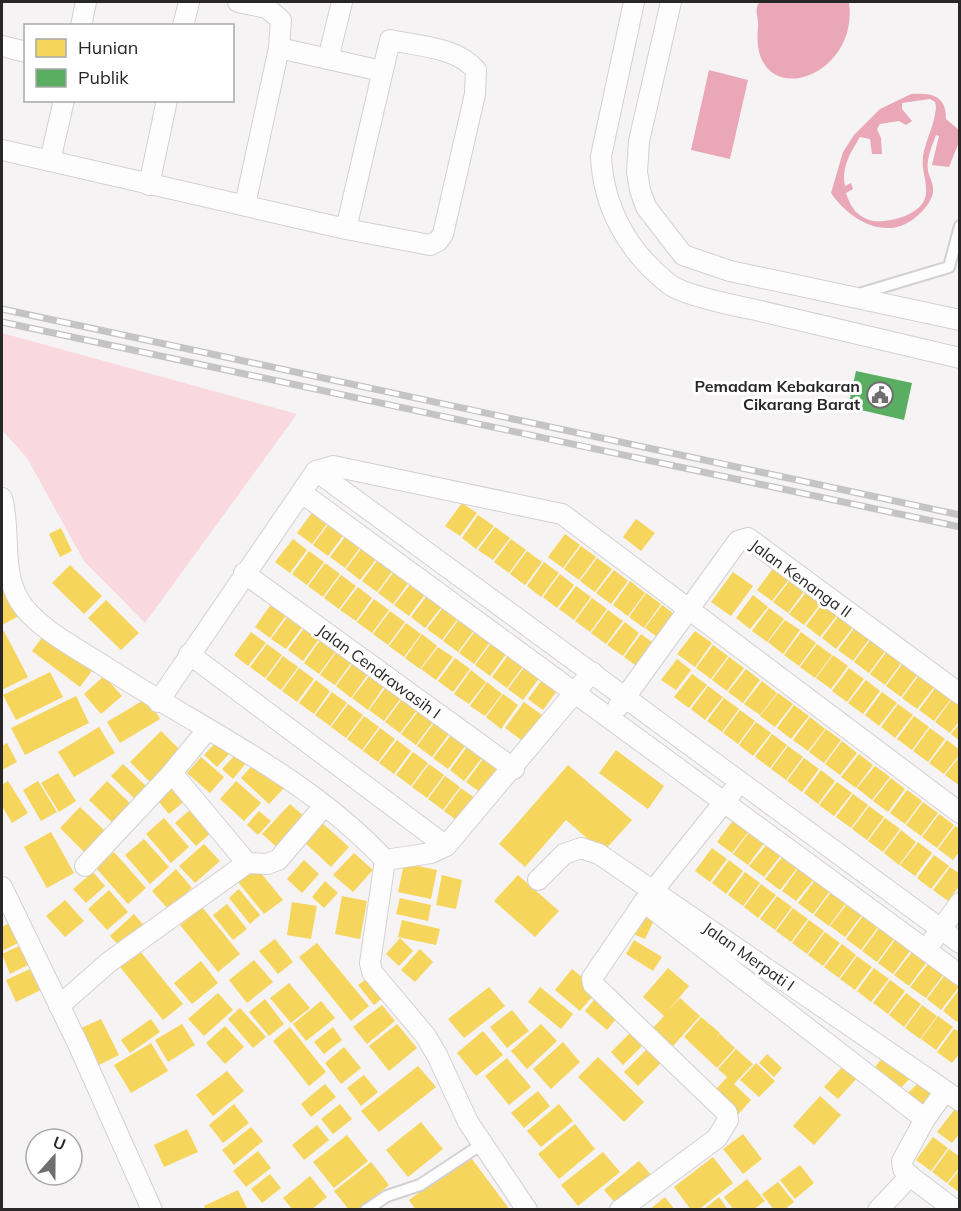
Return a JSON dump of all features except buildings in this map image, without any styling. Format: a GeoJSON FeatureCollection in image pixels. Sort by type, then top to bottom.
{"type":"FeatureCollection","features":[{"type":"Feature","properties":{"kind":"street"},"geometry":{"type":"LineString","coordinates":[[81,24],[86,2]]}},
{"type":"Feature","properties":{"kind":"street"},"geometry":{"type":"LineString","coordinates":[[184,24],[189,2]]}},
{"type":"Feature","properties":{"kind":"street"},"geometry":{"type":"LineString","coordinates":[[238,2],[267,8],[281,20],[279,48],[245,205]]}},
{"type":"Feature","properties":{"kind":"street"},"geometry":{"type":"LineString","coordinates":[[328,59],[342,2]]}},
{"type":"Feature","properties":{"kind":"street"},"geometry":{"type":"LineString","coordinates":[[634,2],[601,156],[602,180],[611,207],[624,237],[638,254],[670,286],[727,303],[960,358]]}},
{"type":"Feature","properties":{"kind":"street"},"geometry":{"type":"LineString","coordinates":[[671,2],[639,141],[637,172],[646,207],[683,255],[730,271],[960,320]]}},
{"type":"Feature","properties":{"kind":"street"},"geometry":{"type":"LineString","coordinates":[[2,150],[346,229],[430,245],[438,241],[446,222],[475,94],[476,70],[467,59],[455,54],[390,40],[346,229]]}},
{"type":"Feature","properties":{"kind":"street"},"geometry":{"type":"LineString","coordinates":[[2,46],[24,52]]}},
{"type":"Feature","properties":{"kind":"street"},"geometry":{"type":"LineString","coordinates":[[279,48],[382,71]]}},
{"type":"Feature","properties":{"kind":"street"},"geometry":{"type":"LineString","coordinates":[[50,161],[64,102]]}},
{"type":"Feature","properties":{"kind":"street"},"geometry":{"type":"LineString","coordinates":[[149,185],[167,102]]}},
{"type":"Feature","properties":{"kind":"street"},"geometry":{"type":"LineString","coordinates":[[158,702],[244,573],[316,471],[333,466],[562,514],[960,813]]}},
{"type":"Feature","properties":{"kind":"street"},"geometry":{"type":"LineString","coordinates":[[316,471],[960,943]]}},
{"type":"Feature","properties":{"kind":"street"},"geometry":{"type":"LineString","coordinates":[[302,493],[960,975]]}},
{"type":"Feature","properties":{"kind":"street"},"geometry":{"type":"LineString","coordinates":[[2,498],[8,531],[12,586],[20,603],[45,627],[158,702],[299,784],[324,807],[368,841],[385,860],[371,967],[437,1055],[468,1122],[527,1209]]}},
{"type":"Feature","properties":{"kind":"street","name":"Jalan Kenanga II"},"geometry":{"type":"LineString","coordinates":[[610,717],[738,541],[748,538],[958,687]]}},
{"type":"Feature","properties":{"kind":"street","name":"Jalan Cendrawasih I"},"geometry":{"type":"LineString","coordinates":[[244,573],[514,769]]}},
{"type":"Feature","properties":{"kind":"street"},"geometry":{"type":"LineString","coordinates":[[189,654],[446,846]]}},
{"type":"Feature","properties":{"kind":"street"},"geometry":{"type":"LineString","coordinates":[[385,860],[430,853],[446,846],[514,769],[592,672]]}},
{"type":"Feature","properties":{"kind":"street"},"geometry":{"type":"LineString","coordinates":[[85,866],[172,773],[207,730]]}},
{"type":"Feature","properties":{"kind":"street"},"geometry":{"type":"LineString","coordinates":[[172,773],[247,863]]}},
{"type":"Feature","properties":{"kind":"street"},"geometry":{"type":"LineString","coordinates":[[620,1209],[717,1138],[728,1120],[727,1113],[592,984],[595,972],[740,781]]}},
{"type":"Feature","properties":{"kind":"street"},"geometry":{"type":"LineString","coordinates":[[59,1006],[109,962],[247,863],[267,864],[278,860],[324,807]]}},
{"type":"Feature","properties":{"kind":"street","name":"Jalan Merpati I"},"geometry":{"type":"LineString","coordinates":[[538,880],[564,854],[580,848],[614,862],[650,897],[952,1096]]}},
{"type":"Feature","properties":{"kind":"street"},"geometry":{"type":"LineString","coordinates":[[2,887],[152,1209]]}},
{"type":"Feature","properties":{"kind":"street"},"geometry":{"type":"LineString","coordinates":[[650,897],[926,1119]]}},
{"type":"Feature","properties":{"kind":"street"},"geometry":{"type":"LineString","coordinates":[[926,950],[960,903]]}},
{"type":"Feature","properties":{"kind":"street"},"geometry":{"type":"LineString","coordinates":[[952,1096],[926,1119],[902,1161],[903,1169],[910,1176],[955,1209]]}},
{"type":"Feature","properties":{"kind":"street"},"geometry":{"type":"LineString","coordinates":[[878,1209],[910,1176]]}},
{"type":"Feature","properties":{"kind":"lane"},"geometry":{"type":"LineString","coordinates":[[850,297],[949,267],[960,226]]}},
{"type":"Feature","properties":{"kind":"lane"},"geometry":{"type":"LineString","coordinates":[[366,1209],[387,1196],[420,1185],[482,1144]]}},
{"type":"Feature","properties":{"kind":"shaded area"},"geometry":{"type":"Polygon","coordinates":[[[760,2],[849,2],[848,29],[838,51],[823,68],[804,77],[786,78],[770,71],[760,54],[757,11],[760,2]]]}},
{"type":"Feature","properties":{"kind":"shaded area"},"geometry":{"type":"Polygon","coordinates":[[[709,70],[748,80],[730,159],[691,150],[709,70]]]}},
{"type":"Feature","properties":{"kind":"shaded area"},"geometry":{"type":"Polygon","coordinates":[[[911,94],[931,95],[940,100],[946,119],[959,130],[959,142],[949,167],[932,165],[939,136],[936,135],[928,162],[933,190],[931,200],[917,216],[906,224],[894,228],[870,225],[858,219],[848,212],[831,193],[843,152],[854,135],[880,109],[911,94]],[[930,99],[902,103],[902,109],[912,121],[906,125],[899,121],[880,124],[877,129],[881,138],[882,154],[872,154],[870,139],[860,137],[853,148],[844,172],[844,179],[845,186],[851,183],[853,189],[846,193],[855,211],[863,217],[873,221],[897,219],[920,207],[926,193],[923,156],[934,119],[935,102],[930,99]]]}},
{"type":"Feature","properties":{"kind":"shaded area"},"geometry":{"type":"Polygon","coordinates":[[[2,333],[297,414],[145,623],[84,561],[27,458],[2,430],[2,333]]]}},
{"type":"Feature","properties":{"kind":"railway"},"geometry":{"type":"LineString","coordinates":[[2,309],[960,515]]}},
{"type":"Feature","properties":{"kind":"railway"},"geometry":{"type":"LineString","coordinates":[[2,322],[960,527]]}},
{"type":"Feature","properties":{"kind":"place","name":"Pemadam Kebakaran Cikarang Barat"},"geometry":{"type":"Point","coordinates":[880,395]}}]}
